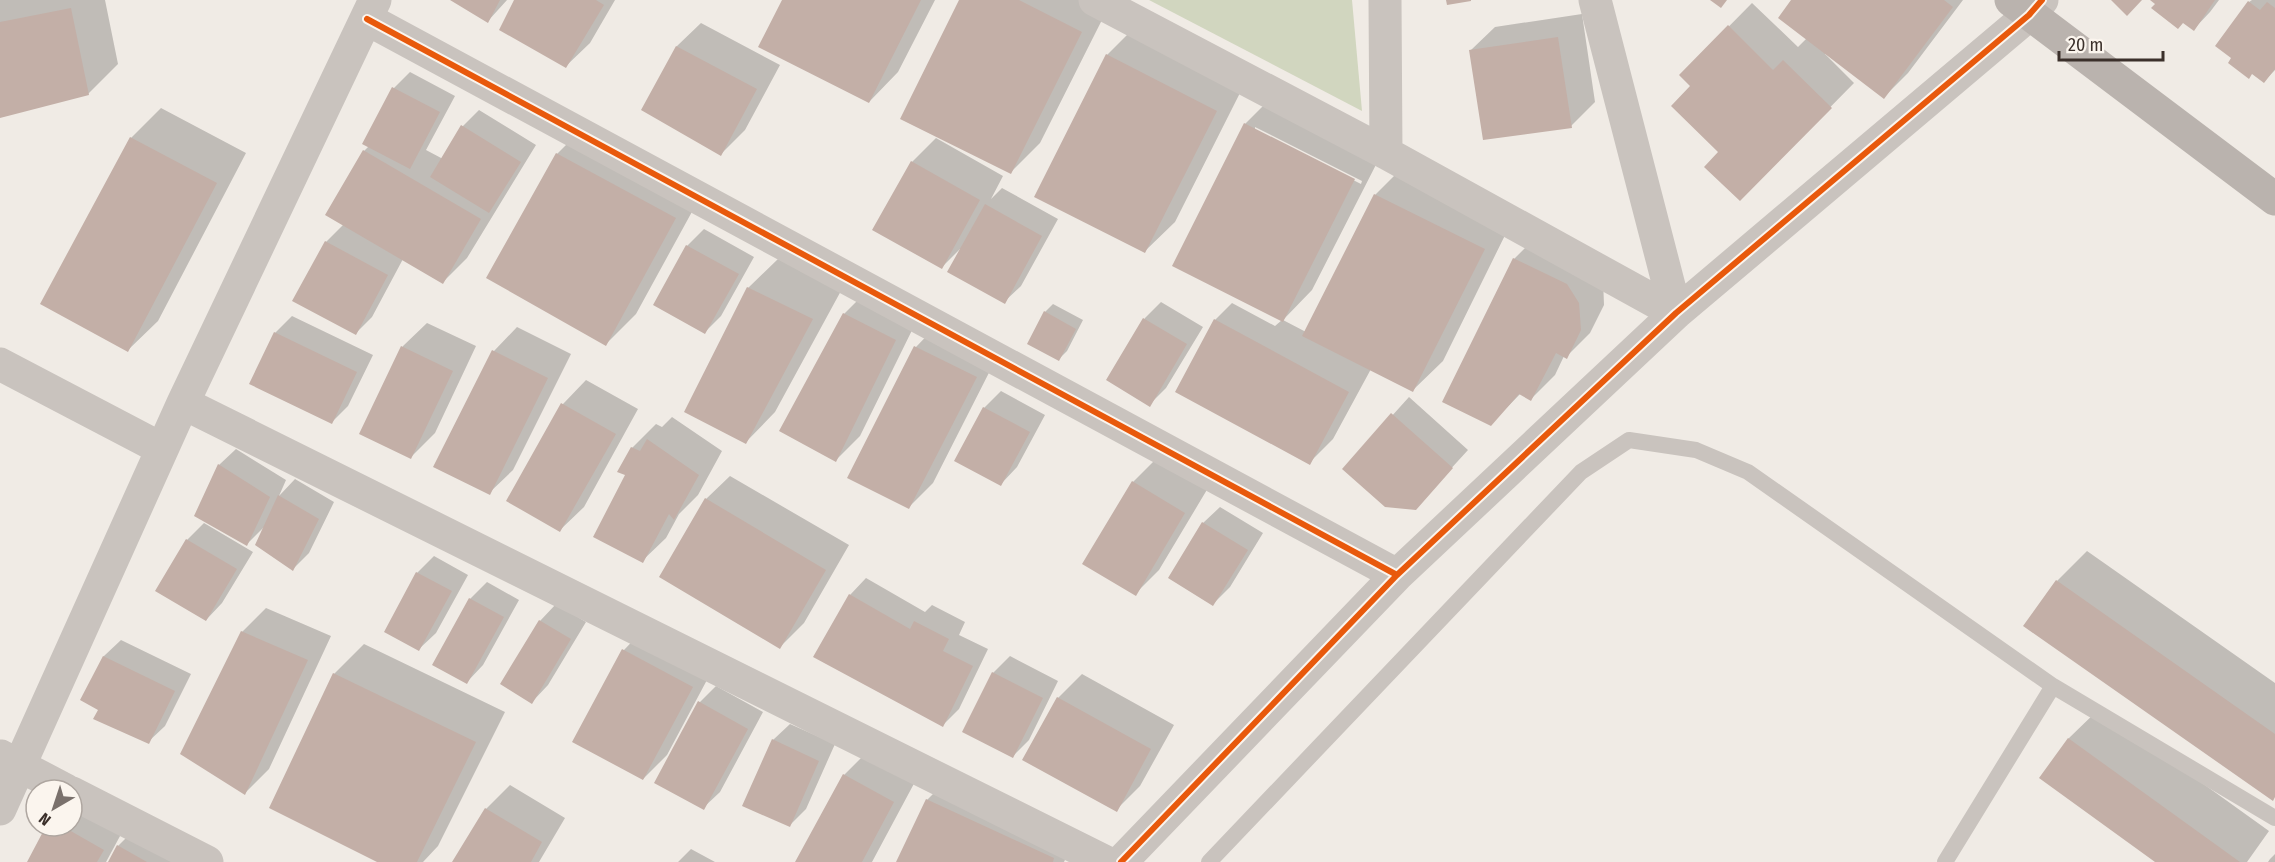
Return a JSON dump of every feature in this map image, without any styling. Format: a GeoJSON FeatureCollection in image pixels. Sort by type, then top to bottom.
{"type":"FeatureCollection","features":[{"type":"Feature","properties":{"kind":"main road"},"geometry":{"type":"LineString","coordinates":[[2028,5],[2275,199]]}},
{"type":"Feature","properties":{"kind":"street"},"geometry":{"type":"LineString","coordinates":[[1095,0],[1386,153],[1676,313]]}},
{"type":"Feature","properties":{"kind":"street"},"geometry":{"type":"LineString","coordinates":[[1385,0],[1386,153]]}},
{"type":"Feature","properties":{"kind":"street"},"geometry":{"type":"LineString","coordinates":[[1595,0],[1676,313]]}},
{"type":"Feature","properties":{"kind":"street"},"geometry":{"type":"LineString","coordinates":[[1121,862],[1397,575],[1676,313],[2028,5]]}},
{"type":"Feature","properties":{"kind":"street"},"geometry":{"type":"LineString","coordinates":[[0,808],[9,761],[162,450],[371,10],[1397,575]]}},
{"type":"Feature","properties":{"kind":"street"},"geometry":{"type":"LineString","coordinates":[[0,364],[162,450]]}},
{"type":"Feature","properties":{"kind":"street"},"geometry":{"type":"LineString","coordinates":[[183,402],[1106,862]]}},
{"type":"Feature","properties":{"kind":"street"},"geometry":{"type":"LineString","coordinates":[[9,761],[42,778]]}},
{"type":"Feature","properties":{"kind":"street"},"geometry":{"type":"LineString","coordinates":[[84,799],[207,862]]}},
{"type":"Feature","properties":{"kind":"lane"},"geometry":{"type":"LineString","coordinates":[[1209,862],[1581,472],[1629,440],[1696,450],[1748,472],[2053,686],[2275,818]]}},
{"type":"Feature","properties":{"kind":"lane"},"geometry":{"type":"LineString","coordinates":[[1945,862],[2053,686]]}},
{"type":"Feature","properties":{"kind":"green space"},"geometry":{"type":"Polygon","coordinates":[[[1149,0],[1352,0],[1362,111],[1149,0]]]}},
{"type":"Feature","properties":{"kind":"building"},"geometry":{"type":"Polygon","coordinates":[[[450,0],[500,0],[488,23],[450,0]]]}},
{"type":"Feature","properties":{"kind":"building"},"geometry":{"type":"Polygon","coordinates":[[[514,0],[596,0],[604,5],[566,68],[499,30],[514,0]]]}},
{"type":"Feature","properties":{"kind":"building"},"geometry":{"type":"Polygon","coordinates":[[[782,0],[921,0],[869,103],[758,47],[782,0]]]}},
{"type":"Feature","properties":{"kind":"building"},"geometry":{"type":"Polygon","coordinates":[[[959,0],[1019,0],[1082,32],[1011,174],[900,119],[959,0]]]}},
{"type":"Feature","properties":{"kind":"building"},"geometry":{"type":"Polygon","coordinates":[[[1446,0],[1471,0],[1471,1],[1447,5],[1446,0]]]}},
{"type":"Feature","properties":{"kind":"building"},"geometry":{"type":"Polygon","coordinates":[[[1710,0],[1727,0],[1721,8],[1710,0]]]}},
{"type":"Feature","properties":{"kind":"building"},"geometry":{"type":"Polygon","coordinates":[[[1791,0],[1944,0],[1953,7],[1884,99],[1778,18],[1791,0]]]}},
{"type":"Feature","properties":{"kind":"building"},"geometry":{"type":"Polygon","coordinates":[[[2111,0],[2142,0],[2127,16],[2111,0]]]}},
{"type":"Feature","properties":{"kind":"building"},"geometry":{"type":"Polygon","coordinates":[[[2150,0],[2215,0],[2194,31],[2183,23],[2178,29],[2151,8],[2155,4],[2150,0]]]}},
{"type":"Feature","properties":{"kind":"building"},"geometry":{"type":"Polygon","coordinates":[[[2248,1],[2260,10],[2267,2],[2275,8],[2275,69],[2264,83],[2252,74],[2249,79],[2228,63],[2231,58],[2215,46],[2248,1]]]}},
{"type":"Feature","properties":{"kind":"building"},"geometry":{"type":"Polygon","coordinates":[[[71,8],[89,95],[0,118],[0,22],[71,8]]]}},
{"type":"Feature","properties":{"kind":"building"},"geometry":{"type":"Polygon","coordinates":[[[1728,25],[1773,70],[1783,60],[1832,108],[1740,201],[1704,167],[1718,152],[1671,106],[1690,86],[1679,75],[1728,25]]]}},
{"type":"Feature","properties":{"kind":"building"},"geometry":{"type":"Polygon","coordinates":[[[1558,37],[1572,128],[1483,140],[1469,50],[1558,37]]]}},
{"type":"Feature","properties":{"kind":"building"},"geometry":{"type":"Polygon","coordinates":[[[676,46],[757,89],[721,156],[641,110],[676,46]]]}},
{"type":"Feature","properties":{"kind":"building"},"geometry":{"type":"Polygon","coordinates":[[[1106,54],[1217,111],[1145,253],[1034,197],[1106,54]]]}},
{"type":"Feature","properties":{"kind":"building"},"geometry":{"type":"Polygon","coordinates":[[[392,87],[440,112],[410,169],[362,144],[392,87]]]}},
{"type":"Feature","properties":{"kind":"building"},"geometry":{"type":"Polygon","coordinates":[[[1244,123],[1355,179],[1283,322],[1172,266],[1244,123]]]}},
{"type":"Feature","properties":{"kind":"building"},"geometry":{"type":"Polygon","coordinates":[[[461,125],[521,162],[489,213],[430,177],[461,125]]]}},
{"type":"Feature","properties":{"kind":"building"},"geometry":{"type":"Polygon","coordinates":[[[130,137],[217,183],[128,352],[40,304],[130,137]]]}},
{"type":"Feature","properties":{"kind":"building"},"geometry":{"type":"Polygon","coordinates":[[[363,150],[481,219],[443,284],[325,215],[363,150]]]}},
{"type":"Feature","properties":{"kind":"building"},"geometry":{"type":"Polygon","coordinates":[[[556,153],[676,218],[606,346],[486,278],[556,153]]]}},
{"type":"Feature","properties":{"kind":"building"},"geometry":{"type":"Polygon","coordinates":[[[911,161],[980,200],[942,269],[872,230],[911,161]]]}},
{"type":"Feature","properties":{"kind":"building"},"geometry":{"type":"Polygon","coordinates":[[[1374,194],[1485,249],[1413,392],[1302,336],[1374,194]]]}},
{"type":"Feature","properties":{"kind":"building"},"geometry":{"type":"Polygon","coordinates":[[[985,204],[1042,236],[1005,304],[947,272],[985,204]]]}},
{"type":"Feature","properties":{"kind":"building"},"geometry":{"type":"Polygon","coordinates":[[[325,241],[388,275],[356,335],[292,301],[325,241]]]}},
{"type":"Feature","properties":{"kind":"building"},"geometry":{"type":"Polygon","coordinates":[[[686,245],[739,274],[705,334],[653,305],[686,245]]]}},
{"type":"Feature","properties":{"kind":"building"},"geometry":{"type":"Polygon","coordinates":[[[1513,258],[1567,284],[1579,303],[1581,330],[1567,359],[1556,353],[1531,401],[1519,394],[1491,426],[1442,402],[1513,258]]]}},
{"type":"Feature","properties":{"kind":"building"},"geometry":{"type":"Polygon","coordinates":[[[747,287],[813,319],[746,444],[684,412],[747,287]]]}},
{"type":"Feature","properties":{"kind":"building"},"geometry":{"type":"Polygon","coordinates":[[[1044,311],[1076,329],[1059,361],[1027,344],[1044,311]]]}},
{"type":"Feature","properties":{"kind":"building"},"geometry":{"type":"Polygon","coordinates":[[[843,313],[896,340],[836,462],[779,431],[843,313]]]}},
{"type":"Feature","properties":{"kind":"building"},"geometry":{"type":"Polygon","coordinates":[[[1143,318],[1187,344],[1150,407],[1106,380],[1143,318]]]}},
{"type":"Feature","properties":{"kind":"building"},"geometry":{"type":"Polygon","coordinates":[[[1214,319],[1349,392],[1310,465],[1175,392],[1214,319]]]}},
{"type":"Feature","properties":{"kind":"building"},"geometry":{"type":"Polygon","coordinates":[[[274,332],[357,372],[332,424],[249,384],[274,332]]]}},
{"type":"Feature","properties":{"kind":"building"},"geometry":{"type":"Polygon","coordinates":[[[401,346],[453,371],[411,459],[359,434],[401,346]]]}},
{"type":"Feature","properties":{"kind":"building"},"geometry":{"type":"Polygon","coordinates":[[[914,346],[977,377],[909,509],[847,478],[914,346]]]}},
{"type":"Feature","properties":{"kind":"building"},"geometry":{"type":"Polygon","coordinates":[[[492,350],[548,378],[490,495],[433,467],[492,350]]]}},
{"type":"Feature","properties":{"kind":"building"},"geometry":{"type":"Polygon","coordinates":[[[561,403],[616,434],[560,532],[506,501],[561,403]]]}},
{"type":"Feature","properties":{"kind":"building"},"geometry":{"type":"Polygon","coordinates":[[[983,407],[1030,432],[1001,486],[954,461],[983,407]]]}},
{"type":"Feature","properties":{"kind":"building"},"geometry":{"type":"Polygon","coordinates":[[[1391,413],[1453,468],[1416,510],[1385,507],[1342,469],[1391,413]]]}},
{"type":"Feature","properties":{"kind":"building"},"geometry":{"type":"Polygon","coordinates":[[[647,439],[699,475],[674,520],[669,514],[643,563],[593,537],[625,475],[617,472],[631,447],[640,451],[647,439]]]}},
{"type":"Feature","properties":{"kind":"building"},"geometry":{"type":"Polygon","coordinates":[[[218,464],[270,497],[247,546],[194,516],[218,464]]]}},
{"type":"Feature","properties":{"kind":"building"},"geometry":{"type":"Polygon","coordinates":[[[1132,481],[1185,513],[1136,596],[1082,564],[1132,481]]]}},
{"type":"Feature","properties":{"kind":"building"},"geometry":{"type":"Polygon","coordinates":[[[278,495],[319,519],[293,571],[255,545],[278,495]]]}},
{"type":"Feature","properties":{"kind":"building"},"geometry":{"type":"Polygon","coordinates":[[[705,498],[826,570],[780,649],[659,577],[705,498]]]}},
{"type":"Feature","properties":{"kind":"building"},"geometry":{"type":"Polygon","coordinates":[[[1202,522],[1248,550],[1213,606],[1168,578],[1202,522]]]}},
{"type":"Feature","properties":{"kind":"building"},"geometry":{"type":"Polygon","coordinates":[[[186,539],[237,569],[206,621],[155,591],[186,539]]]}},
{"type":"Feature","properties":{"kind":"building"},"geometry":{"type":"Polygon","coordinates":[[[416,572],[452,591],[419,651],[384,632],[416,572]]]}},
{"type":"Feature","properties":{"kind":"building"},"geometry":{"type":"Polygon","coordinates":[[[2056,580],[2275,734],[2275,797],[2273,801],[2023,626],[2056,580]]]}},
{"type":"Feature","properties":{"kind":"building"},"geometry":{"type":"Polygon","coordinates":[[[849,594],[910,629],[914,621],[949,639],[943,651],[973,666],[943,727],[813,657],[849,594]]]}},
{"type":"Feature","properties":{"kind":"building"},"geometry":{"type":"Polygon","coordinates":[[[469,598],[504,617],[467,684],[432,665],[469,598]]]}},
{"type":"Feature","properties":{"kind":"building"},"geometry":{"type":"Polygon","coordinates":[[[539,620],[571,639],[532,704],[500,684],[539,620]]]}},
{"type":"Feature","properties":{"kind":"building"},"geometry":{"type":"Polygon","coordinates":[[[241,631],[308,660],[245,795],[180,754],[241,631]]]}},
{"type":"Feature","properties":{"kind":"building"},"geometry":{"type":"Polygon","coordinates":[[[622,649],[693,687],[643,780],[572,742],[622,649]]]}},
{"type":"Feature","properties":{"kind":"building"},"geometry":{"type":"Polygon","coordinates":[[[103,656],[175,691],[149,744],[93,719],[98,710],[80,700],[103,656]]]}},
{"type":"Feature","properties":{"kind":"building"},"geometry":{"type":"Polygon","coordinates":[[[992,672],[1043,698],[1013,758],[962,732],[992,672]]]}},
{"type":"Feature","properties":{"kind":"building"},"geometry":{"type":"Polygon","coordinates":[[[333,673],[476,742],[417,862],[377,862],[269,808],[333,673]]]}},
{"type":"Feature","properties":{"kind":"building"},"geometry":{"type":"Polygon","coordinates":[[[1057,697],[1151,749],[1117,812],[1022,760],[1057,697]]]}},
{"type":"Feature","properties":{"kind":"building"},"geometry":{"type":"Polygon","coordinates":[[[698,701],[748,729],[704,810],[654,783],[698,701]]]}},
{"type":"Feature","properties":{"kind":"building"},"geometry":{"type":"Polygon","coordinates":[[[2068,738],[2240,862],[2155,862],[2039,778],[2068,738]]]}},
{"type":"Feature","properties":{"kind":"building"},"geometry":{"type":"Polygon","coordinates":[[[772,739],[819,761],[790,827],[742,806],[772,739]]]}},
{"type":"Feature","properties":{"kind":"building"},"geometry":{"type":"Polygon","coordinates":[[[843,774],[894,802],[862,862],[795,862],[843,774]]]}},
{"type":"Feature","properties":{"kind":"building"},"geometry":{"type":"Polygon","coordinates":[[[926,799],[1054,858],[1053,862],[896,862],[926,799]]]}},
{"type":"Feature","properties":{"kind":"building"},"geometry":{"type":"Polygon","coordinates":[[[485,808],[542,842],[531,862],[452,862],[485,808]]]}},
{"type":"Feature","properties":{"kind":"building"},"geometry":{"type":"Polygon","coordinates":[[[40,838],[83,838],[104,850],[97,862],[27,862],[40,838]]]}},
{"type":"Feature","properties":{"kind":"building"},"geometry":{"type":"Polygon","coordinates":[[[117,845],[147,862],[108,862],[117,845]]]}},
{"type":"Feature","properties":{"kind":"cycle path"},"geometry":{"type":"LineString","coordinates":[[1121,862],[1397,575],[1676,313],[2029,15],[2042,0]]}},
{"type":"Feature","properties":{"kind":"cycle path"},"geometry":{"type":"LineString","coordinates":[[367,19],[1397,575]]}}]}
